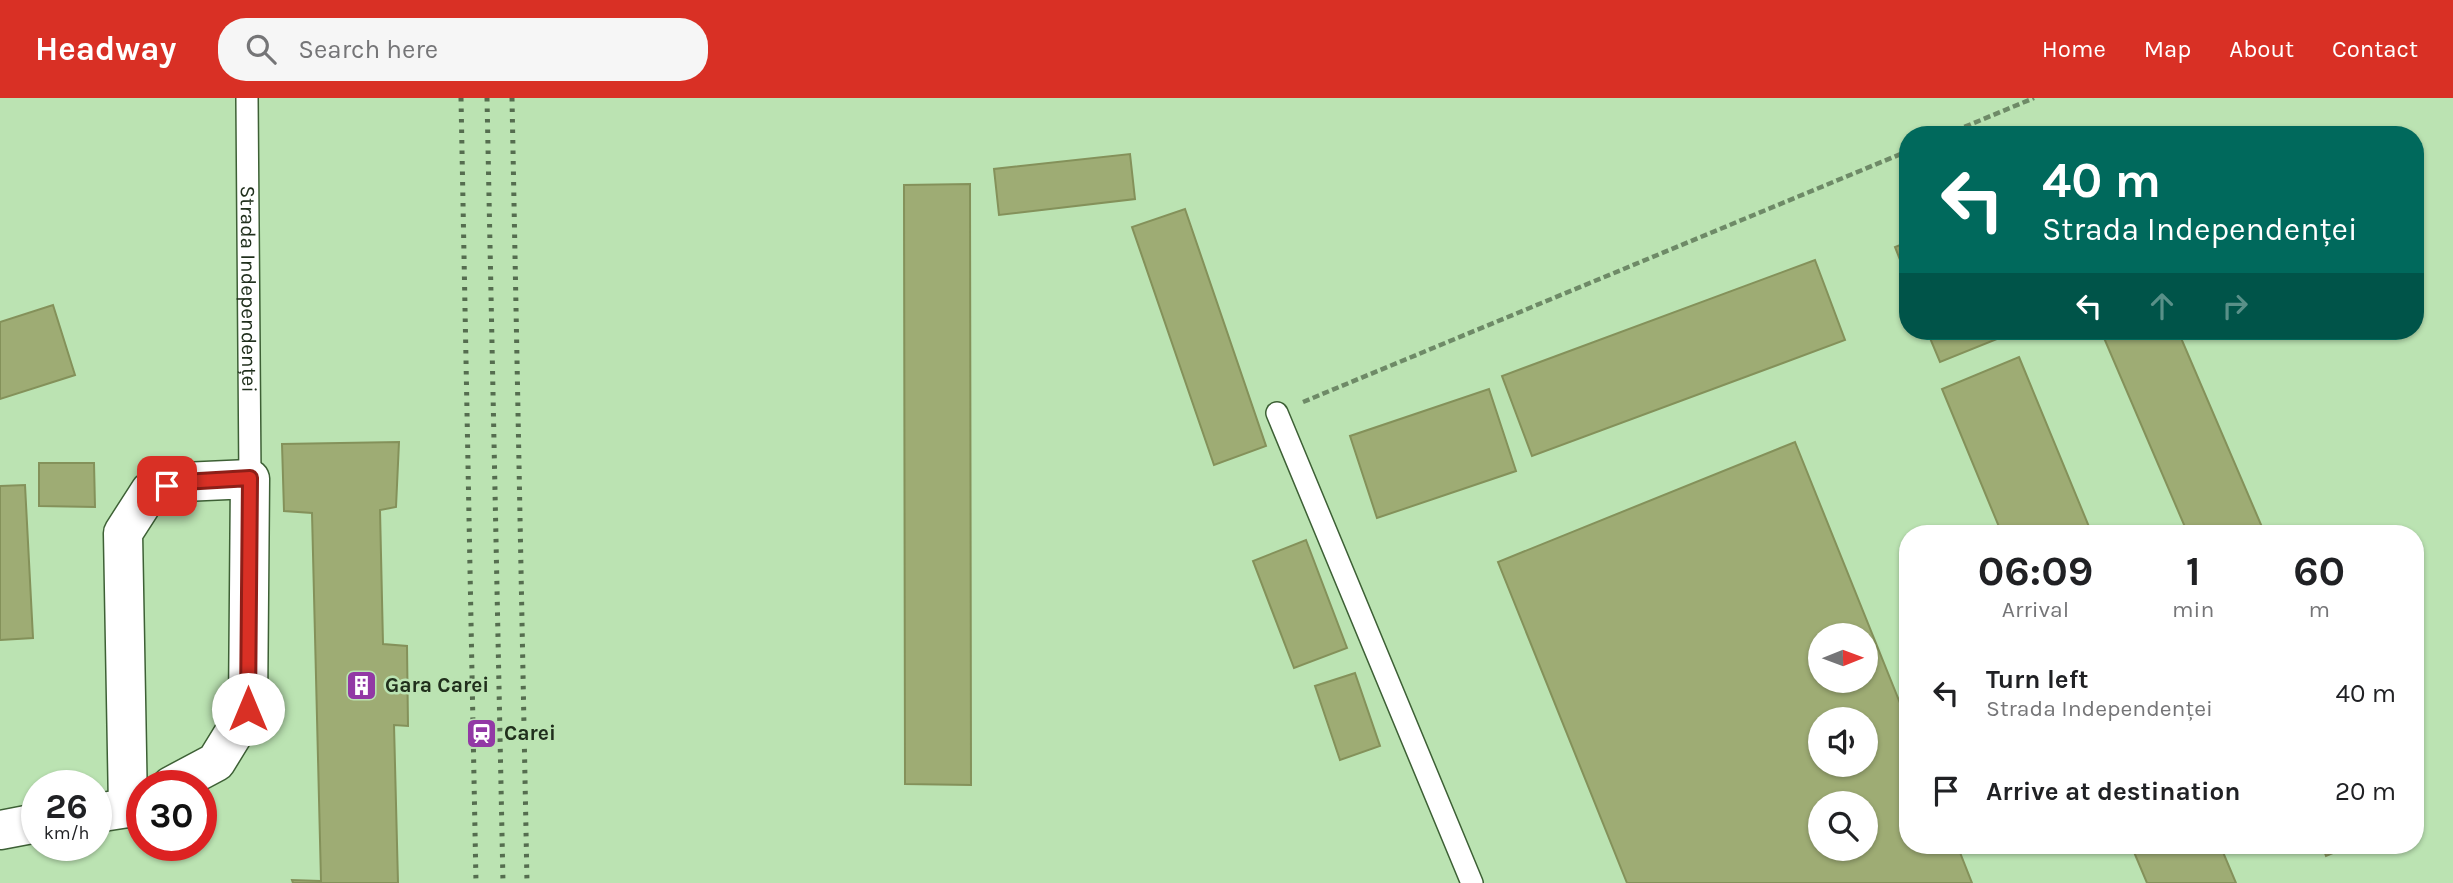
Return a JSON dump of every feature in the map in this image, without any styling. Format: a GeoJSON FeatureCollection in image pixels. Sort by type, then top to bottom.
{"type":"FeatureCollection","features":[{"type":"Feature","properties":{"kind":"street","name":"Strada Independenței"},"geometry":{"type":"LineString","coordinates":[[201,770],[216,762],[248,709],[250,478]]}},
{"type":"Feature","properties":{"kind":"street"},"geometry":{"type":"LineString","coordinates":[[122,807],[123,533],[150,491],[183,482],[250,478]]}},
{"type":"Feature","properties":{"kind":"street"},"geometry":{"type":"LineString","coordinates":[[0,830],[21,826]]}},
{"type":"Feature","properties":{"kind":"lane","name":"Strada Independenței"},"geometry":{"type":"LineString","coordinates":[[247,98],[250,478]]}},
{"type":"Feature","properties":{"kind":"lane"},"geometry":{"type":"LineString","coordinates":[[1277,413],[1472,883]]}},
{"type":"Feature","properties":{"kind":"path"},"geometry":{"type":"LineString","coordinates":[[1967,126],[2034,98]]}},
{"type":"Feature","properties":{"kind":"path"},"geometry":{"type":"LineString","coordinates":[[1277,413],[1899,154]]}},
{"type":"Feature","properties":{"kind":"building"},"geometry":{"type":"Polygon","coordinates":[[[1130,154],[1135,199],[999,215],[994,169],[1130,154]]]}},
{"type":"Feature","properties":{"kind":"building"},"geometry":{"type":"Polygon","coordinates":[[[970,184],[971,785],[905,784],[904,185],[970,184]]]}},
{"type":"Feature","properties":{"kind":"building"},"geometry":{"type":"Polygon","coordinates":[[[1185,209],[1266,446],[1214,465],[1132,227],[1185,209]]]}},
{"type":"Feature","properties":{"kind":"building"},"geometry":{"type":"Polygon","coordinates":[[[1815,260],[1845,340],[1532,456],[1502,376],[1815,260]]]}},
{"type":"Feature","properties":{"kind":"building"},"geometry":{"type":"Polygon","coordinates":[[[53,305],[75,375],[0,399],[0,322],[53,305]]]}},
{"type":"Feature","properties":{"kind":"building"},"geometry":{"type":"Polygon","coordinates":[[[1931,340],[1995,340],[1940,362],[1931,340]]]}},
{"type":"Feature","properties":{"kind":"building"},"geometry":{"type":"Polygon","coordinates":[[[2105,340],[2182,340],[2261,525],[2184,525],[2105,340]]]}},
{"type":"Feature","properties":{"kind":"building"},"geometry":{"type":"Polygon","coordinates":[[[2019,357],[2088,525],[1998,525],[1942,389],[2019,357]]]}},
{"type":"Feature","properties":{"kind":"building"},"geometry":{"type":"Polygon","coordinates":[[[1489,389],[1516,471],[1377,518],[1350,436],[1489,389]]]}},
{"type":"Feature","properties":{"kind":"building","name":"Gara Carei"},"geometry":{"type":"Polygon","coordinates":[[[399,442],[396,507],[380,510],[383,644],[407,646],[408,726],[394,725],[398,883],[293,883],[292,880],[321,881],[312,513],[284,511],[282,444],[399,442]]]}},
{"type":"Feature","properties":{"kind":"building"},"geometry":{"type":"Polygon","coordinates":[[[1795,442],[1868,623],[1808,623],[1808,693],[1878,693],[1878,648],[1899,701],[1899,854],[1961,854],[1972,883],[1627,883],[1498,562],[1795,442]]]}},
{"type":"Feature","properties":{"kind":"building"},"geometry":{"type":"Polygon","coordinates":[[[39,463],[94,463],[95,507],[39,506],[39,463]]]}},
{"type":"Feature","properties":{"kind":"building"},"geometry":{"type":"Polygon","coordinates":[[[25,485],[33,638],[0,640],[0,486],[25,485]]]}},
{"type":"Feature","properties":{"kind":"building"},"geometry":{"type":"Polygon","coordinates":[[[1306,540],[1347,648],[1294,668],[1253,561],[1306,540]]]}},
{"type":"Feature","properties":{"kind":"building"},"geometry":{"type":"Polygon","coordinates":[[[1355,673],[1380,746],[1340,760],[1315,686],[1355,673]]]}},
{"type":"Feature","properties":{"kind":"building"},"geometry":{"type":"Polygon","coordinates":[[[2135,854],[2224,854],[2236,883],[2147,883],[2135,854]]]}},
{"type":"Feature","properties":{"kind":"railway"},"geometry":{"type":"LineString","coordinates":[[461,98],[476,883]]}},
{"type":"Feature","properties":{"kind":"railway"},"geometry":{"type":"LineString","coordinates":[[487,98],[503,883]]}},
{"type":"Feature","properties":{"kind":"railway"},"geometry":{"type":"LineString","coordinates":[[512,98],[527,883]]}},
{"type":"Feature","properties":{"kind":"place","name":"Gara Carei"},"geometry":{"type":"Point","coordinates":[362,685]}},
{"type":"Feature","properties":{"kind":"place","name":"Carei"},"geometry":{"type":"Point","coordinates":[481,733]}},
{"type":"Feature","properties":{"kind":"route"},"geometry":{"type":"LineString","coordinates":[[167,486],[183,482],[250,478],[248,709]]}}]}
